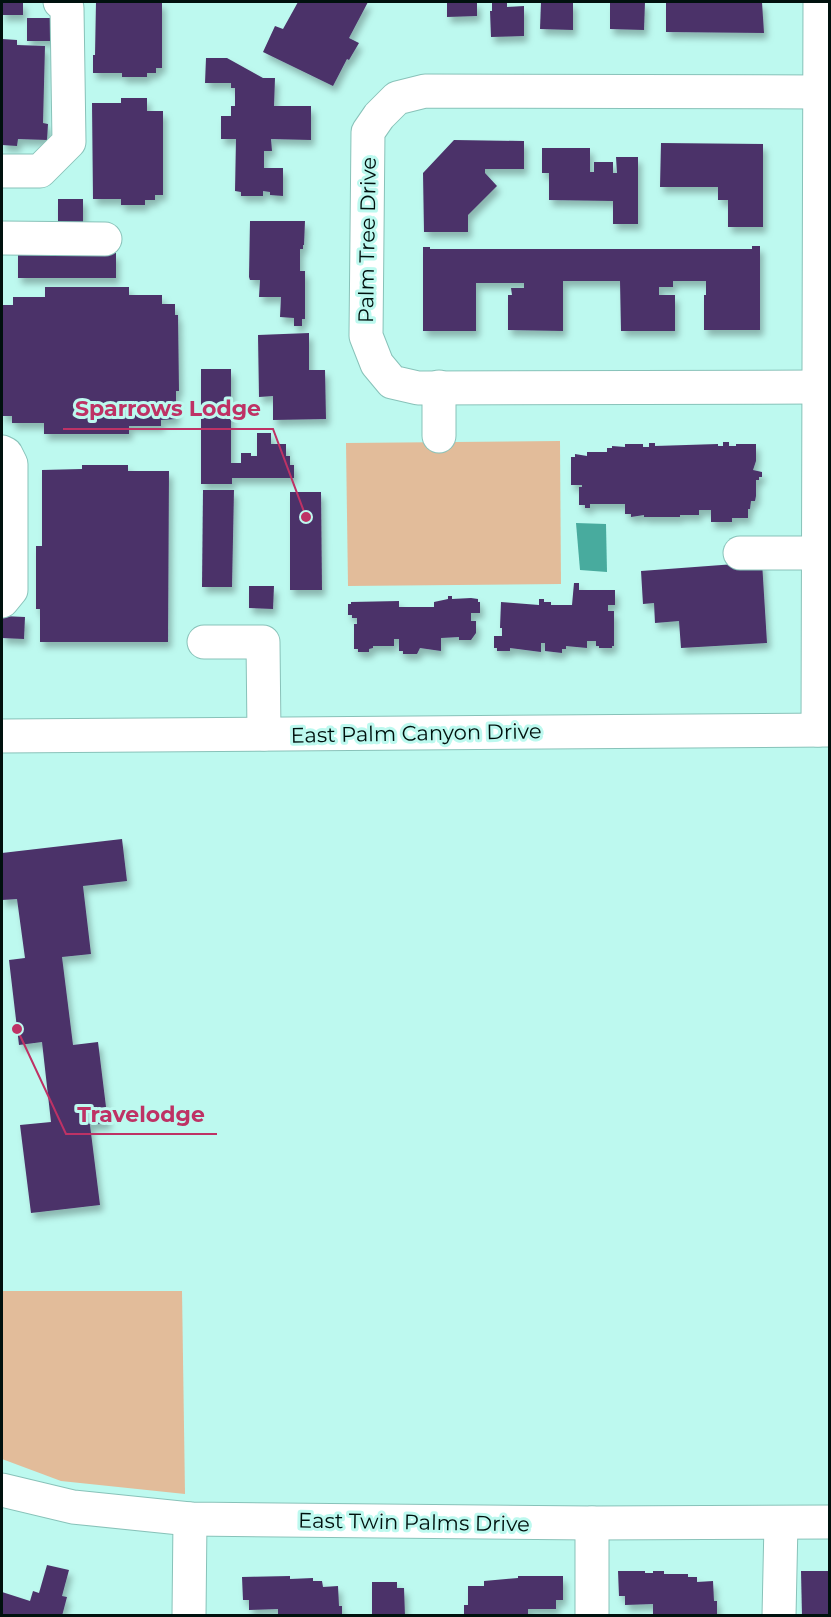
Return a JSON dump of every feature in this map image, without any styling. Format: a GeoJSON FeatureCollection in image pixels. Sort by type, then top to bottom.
{"type":"FeatureCollection","features":[{"type":"Feature","properties":{"kind":"street"},"geometry":{"type":"LineString","coordinates":[[2,171],[40,171],[69,142],[67,8],[60,2]]}},
{"type":"Feature","properties":{"kind":"street"},"geometry":{"type":"LineString","coordinates":[[820,2],[818,554],[824,730]]}},
{"type":"Feature","properties":{"kind":"street","name":"Palm Tree Drive"},"geometry":{"type":"LineString","coordinates":[[819,387],[418,388],[392,382],[377,364],[366,336],[368,132],[397,98],[425,91],[820,92]]}},
{"type":"Feature","properties":{"kind":"street"},"geometry":{"type":"LineString","coordinates":[[2,238],[105,239]]}},
{"type":"Feature","properties":{"kind":"street"},"geometry":{"type":"LineString","coordinates":[[439,387],[439,436]]}},
{"type":"Feature","properties":{"kind":"street"},"geometry":{"type":"LineString","coordinates":[[2,452],[6,454],[11,464],[11,590],[2,601]]}},
{"type":"Feature","properties":{"kind":"street"},"geometry":{"type":"LineString","coordinates":[[740,554],[818,554]]}},
{"type":"Feature","properties":{"kind":"street"},"geometry":{"type":"LineString","coordinates":[[204,642],[263,642],[264,734]]}},
{"type":"Feature","properties":{"kind":"street","name":"East Palm Canyon Drive"},"geometry":{"type":"LineString","coordinates":[[2,736],[824,730]]}},
{"type":"Feature","properties":{"kind":"street","name":"East Twin Palms Drive"},"geometry":{"type":"LineString","coordinates":[[2,1490],[74,1507],[190,1520],[830,1522]]}},
{"type":"Feature","properties":{"kind":"street"},"geometry":{"type":"LineString","coordinates":[[189,1616],[190,1520]]}},
{"type":"Feature","properties":{"kind":"street"},"geometry":{"type":"LineString","coordinates":[[592,1523],[592,1616]]}},
{"type":"Feature","properties":{"kind":"street"},"geometry":{"type":"LineString","coordinates":[[779,1616],[780,1523]]}},
{"type":"Feature","properties":{"kind":"shaded area"},"geometry":{"type":"Polygon","coordinates":[[[560,441],[561,584],[348,586],[346,443],[560,441]]]}},
{"type":"Feature","properties":{"kind":"shaded area"},"geometry":{"type":"Polygon","coordinates":[[[576,523],[606,524],[607,572],[580,570],[576,523]]]}},
{"type":"Feature","properties":{"kind":"shaded area"},"geometry":{"type":"Polygon","coordinates":[[[2,1291],[182,1291],[185,1494],[61,1481],[2,1459],[2,1291]]]}},
{"type":"Feature","properties":{"kind":"building"},"geometry":{"type":"Polygon","coordinates":[[[2,2],[23,2],[23,15],[2,15],[2,2]]]}},
{"type":"Feature","properties":{"kind":"building"},"geometry":{"type":"Polygon","coordinates":[[[96,2],[162,2],[162,68],[156,68],[156,73],[147,73],[147,77],[122,77],[122,73],[93,73],[96,2]]]}},
{"type":"Feature","properties":{"kind":"building"},"geometry":{"type":"Polygon","coordinates":[[[298,2],[368,2],[349,38],[359,43],[349,60],[347,59],[333,86],[263,52],[275,26],[283,29],[298,2]]]}},
{"type":"Feature","properties":{"kind":"building"},"geometry":{"type":"Polygon","coordinates":[[[447,2],[477,2],[477,16],[447,17],[447,2]]]}},
{"type":"Feature","properties":{"kind":"building"},"geometry":{"type":"Polygon","coordinates":[[[492,2],[507,2],[507,7],[524,6],[524,36],[491,37],[492,2]]]}},
{"type":"Feature","properties":{"kind":"building"},"geometry":{"type":"Polygon","coordinates":[[[541,2],[573,2],[573,30],[540,29],[541,2]]]}},
{"type":"Feature","properties":{"kind":"building"},"geometry":{"type":"Polygon","coordinates":[[[610,2],[645,2],[644,30],[610,29],[610,2]]]}},
{"type":"Feature","properties":{"kind":"building"},"geometry":{"type":"Polygon","coordinates":[[[666,2],[762,2],[764,33],[666,32],[666,2]]]}},
{"type":"Feature","properties":{"kind":"building"},"geometry":{"type":"Polygon","coordinates":[[[27,18],[55,18],[55,41],[27,41],[27,18]]]}},
{"type":"Feature","properties":{"kind":"building"},"geometry":{"type":"Polygon","coordinates":[[[2,39],[17,40],[17,45],[45,46],[43,123],[48,124],[47,140],[18,139],[17,146],[2,145],[2,39]]]}},
{"type":"Feature","properties":{"kind":"building"},"geometry":{"type":"Polygon","coordinates":[[[206,58],[227,58],[263,78],[275,78],[274,106],[311,106],[311,140],[271,139],[272,151],[264,151],[264,168],[283,168],[283,196],[270,195],[270,192],[263,191],[263,196],[241,196],[241,192],[235,191],[236,139],[221,139],[221,116],[231,116],[231,106],[235,106],[235,88],[231,88],[231,83],[205,83],[206,58]]]}},
{"type":"Feature","properties":{"kind":"building"},"geometry":{"type":"Polygon","coordinates":[[[121,98],[147,98],[147,111],[163,111],[163,195],[155,195],[155,200],[145,200],[145,205],[121,205],[121,199],[93,199],[92,103],[121,103],[121,98]]]}},
{"type":"Feature","properties":{"kind":"building"},"geometry":{"type":"Polygon","coordinates":[[[454,140],[524,141],[524,169],[485,169],[485,173],[497,186],[468,215],[468,232],[424,232],[423,173],[454,140]]]}},
{"type":"Feature","properties":{"kind":"building"},"geometry":{"type":"Polygon","coordinates":[[[661,143],[763,144],[763,227],[728,227],[728,200],[718,200],[718,187],[660,187],[661,143]]]}},
{"type":"Feature","properties":{"kind":"building"},"geometry":{"type":"Polygon","coordinates":[[[542,148],[590,148],[590,172],[594,172],[594,162],[613,162],[613,173],[617,173],[616,157],[638,157],[638,224],[613,224],[613,201],[549,200],[549,173],[542,173],[542,148]]]}},
{"type":"Feature","properties":{"kind":"building"},"geometry":{"type":"Polygon","coordinates":[[[58,199],[83,199],[83,226],[58,226],[58,199]]]}},
{"type":"Feature","properties":{"kind":"building"},"geometry":{"type":"Polygon","coordinates":[[[250,221],[305,221],[304,245],[303,249],[300,249],[300,271],[305,271],[305,319],[302,319],[302,326],[294,326],[294,318],[280,317],[281,297],[259,297],[260,280],[250,280],[250,221]]]}},
{"type":"Feature","properties":{"kind":"building"},"geometry":{"type":"Polygon","coordinates":[[[752,246],[760,246],[760,330],[704,330],[706,281],[673,281],[673,287],[659,287],[659,295],[675,295],[675,331],[621,331],[620,281],[563,281],[563,331],[508,330],[508,295],[512,295],[511,288],[524,288],[524,283],[476,283],[476,331],[423,331],[423,247],[430,247],[430,249],[752,249],[752,246]]]}},
{"type":"Feature","properties":{"kind":"building"},"geometry":{"type":"Polygon","coordinates":[[[18,253],[116,253],[116,278],[18,278],[18,253]]]}},
{"type":"Feature","properties":{"kind":"building"},"geometry":{"type":"Polygon","coordinates":[[[45,287],[129,287],[129,295],[162,295],[162,304],[175,304],[175,315],[178,315],[179,391],[176,391],[176,419],[161,420],[161,426],[129,426],[129,434],[44,434],[44,423],[12,423],[12,416],[2,416],[2,305],[13,305],[13,297],[45,297],[45,287]]]}},
{"type":"Feature","properties":{"kind":"building"},"geometry":{"type":"Polygon","coordinates":[[[309,333],[309,370],[325,370],[326,419],[273,420],[273,396],[259,397],[258,335],[309,333]]]}},
{"type":"Feature","properties":{"kind":"building"},"geometry":{"type":"Polygon","coordinates":[[[201,369],[231,369],[231,463],[241,463],[241,453],[251,453],[251,456],[257,456],[257,433],[271,433],[271,444],[286,444],[286,456],[290,456],[290,465],[294,465],[294,478],[232,478],[232,484],[201,484],[201,369]]]}},
{"type":"Feature","properties":{"kind":"building"},"geometry":{"type":"Polygon","coordinates":[[[723,442],[729,442],[729,446],[756,444],[756,461],[753,470],[762,472],[762,477],[756,480],[755,501],[751,501],[748,518],[732,518],[732,522],[711,522],[711,510],[699,510],[699,515],[680,515],[680,517],[644,517],[644,515],[631,517],[631,514],[625,514],[625,504],[590,504],[590,508],[579,505],[579,487],[582,485],[571,485],[571,457],[575,457],[575,454],[587,456],[587,452],[607,452],[607,448],[625,447],[625,444],[643,444],[643,447],[649,447],[649,443],[655,443],[655,446],[718,444],[718,446],[723,446],[723,442]]]}},
{"type":"Feature","properties":{"kind":"building"},"geometry":{"type":"Polygon","coordinates":[[[82,465],[128,465],[128,471],[169,471],[168,642],[40,642],[40,609],[36,609],[36,546],[42,546],[42,470],[82,469],[82,465]]]}},
{"type":"Feature","properties":{"kind":"building"},"geometry":{"type":"Polygon","coordinates":[[[203,490],[234,490],[232,587],[202,587],[203,490]]]}},
{"type":"Feature","properties":{"kind":"building"},"geometry":{"type":"Polygon","coordinates":[[[290,492],[321,492],[322,590],[290,590],[290,492]]]}},
{"type":"Feature","properties":{"kind":"building"},"geometry":{"type":"Polygon","coordinates":[[[762,562],[767,643],[681,648],[679,621],[655,623],[654,603],[643,604],[641,571],[762,562]]]}},
{"type":"Feature","properties":{"kind":"building"},"geometry":{"type":"Polygon","coordinates":[[[574,583],[579,583],[579,590],[615,590],[615,605],[608,605],[608,611],[614,611],[614,646],[612,648],[599,648],[596,646],[596,641],[587,641],[587,648],[566,646],[566,649],[562,649],[562,653],[545,651],[545,643],[541,643],[541,652],[510,648],[510,651],[497,651],[497,648],[494,648],[494,636],[502,636],[501,602],[539,605],[539,599],[544,599],[544,602],[551,602],[551,605],[572,605],[574,583]]]}},
{"type":"Feature","properties":{"kind":"building"},"geometry":{"type":"Polygon","coordinates":[[[249,586],[274,586],[273,609],[249,608],[249,586]]]}},
{"type":"Feature","properties":{"kind":"building"},"geometry":{"type":"Polygon","coordinates":[[[448,596],[452,596],[452,599],[478,599],[480,602],[480,613],[471,613],[471,621],[476,621],[476,633],[471,640],[459,640],[459,637],[441,638],[441,651],[420,648],[417,654],[403,654],[403,651],[399,651],[399,639],[394,639],[394,646],[373,646],[369,652],[358,652],[358,649],[354,649],[354,624],[357,624],[357,618],[348,615],[348,604],[351,602],[399,601],[399,607],[434,607],[434,602],[448,599],[448,596]]]}},
{"type":"Feature","properties":{"kind":"building"},"geometry":{"type":"Polygon","coordinates":[[[2,616],[25,617],[24,639],[2,638],[2,616]]]}},
{"type":"Feature","properties":{"kind":"building"},"geometry":{"type":"Polygon","coordinates":[[[122,839],[127,881],[83,886],[91,954],[62,957],[73,1045],[98,1042],[108,1123],[90,1125],[100,1205],[31,1213],[20,1125],[51,1122],[42,1042],[19,1045],[9,960],[25,958],[17,899],[2,900],[2,853],[122,839]]]}},
{"type":"Feature","properties":{"kind":"building"},"geometry":{"type":"Polygon","coordinates":[[[47,1565],[69,1570],[62,1596],[67,1597],[62,1616],[2,1616],[2,1592],[30,1601],[33,1591],[39,1593],[47,1565]]]}},
{"type":"Feature","properties":{"kind":"building"},"geometry":{"type":"Polygon","coordinates":[[[618,1571],[653,1573],[653,1571],[664,1571],[664,1574],[688,1574],[688,1577],[697,1577],[697,1582],[713,1581],[717,1616],[653,1616],[653,1604],[625,1605],[625,1596],[619,1596],[618,1571]]]}},
{"type":"Feature","properties":{"kind":"building"},"geometry":{"type":"Polygon","coordinates":[[[801,1571],[830,1571],[830,1616],[802,1616],[801,1571]]]}},
{"type":"Feature","properties":{"kind":"building"},"geometry":{"type":"Polygon","coordinates":[[[290,1576],[290,1579],[313,1578],[313,1581],[322,1581],[323,1587],[338,1586],[342,1616],[278,1616],[278,1609],[249,1610],[249,1600],[243,1600],[242,1577],[290,1576]]]}},
{"type":"Feature","properties":{"kind":"building"},"geometry":{"type":"Polygon","coordinates":[[[518,1576],[563,1576],[563,1600],[556,1600],[556,1609],[528,1609],[528,1616],[464,1616],[464,1605],[468,1605],[468,1586],[484,1586],[484,1581],[518,1578],[518,1576]]]}},
{"type":"Feature","properties":{"kind":"building"},"geometry":{"type":"Polygon","coordinates":[[[372,1582],[397,1582],[397,1588],[404,1588],[405,1616],[372,1616],[372,1582]]]}},
{"type":"Feature","properties":{"kind":"place","name":"Sparrows Lodge"},"geometry":{"type":"Point","coordinates":[306,517]}},
{"type":"Feature","properties":{"kind":"place","name":"Travelodge"},"geometry":{"type":"Point","coordinates":[17,1029]}}]}
